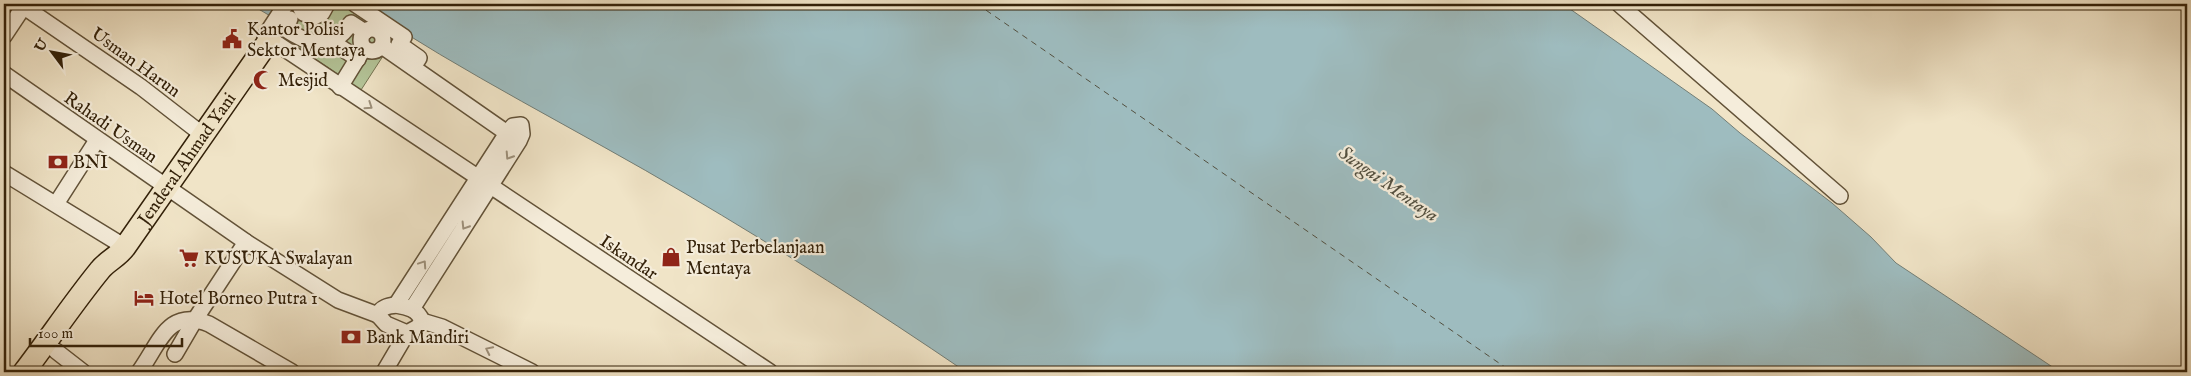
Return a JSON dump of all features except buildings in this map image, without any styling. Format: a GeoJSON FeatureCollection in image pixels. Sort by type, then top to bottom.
{"type":"FeatureCollection","features":[{"type":"Feature","properties":{"kind":"highway","name":"Jenderal Ahmad Yani"},"geometry":{"type":"LineString","coordinates":[[24,372],[93,279],[106,263],[122,251],[203,135],[268,37]]}},
{"type":"Feature","properties":{"kind":"highway","name":"Jenderal Ahmad Yani"},"geometry":{"type":"LineString","coordinates":[[40,372],[116,271],[122,251]]}},
{"type":"Feature","properties":{"kind":"street"},"geometry":{"type":"LineString","coordinates":[[299,4],[303,13],[314,17],[325,42]]}},
{"type":"Feature","properties":{"kind":"street"},"geometry":{"type":"LineString","coordinates":[[314,17],[322,13],[327,4]]}},
{"type":"Feature","properties":{"kind":"street"},"geometry":{"type":"LineString","coordinates":[[355,4],[404,37],[399,44],[419,58],[413,68]]}},
{"type":"Feature","properties":{"kind":"street"},"geometry":{"type":"LineString","coordinates":[[1619,4],[1840,196]]}},
{"type":"Feature","properties":{"kind":"street"},"geometry":{"type":"LineString","coordinates":[[4,36],[22,5]]}},
{"type":"Feature","properties":{"kind":"street","name":"Usman Harun"},"geometry":{"type":"LineString","coordinates":[[22,5],[141,87],[203,135]]}},
{"type":"Feature","properties":{"kind":"street"},"geometry":{"type":"LineString","coordinates":[[268,37],[288,11]]}},
{"type":"Feature","properties":{"kind":"street"},"geometry":{"type":"LineString","coordinates":[[288,11],[284,28],[301,40],[325,42],[361,53],[375,51],[382,46],[383,38],[379,31],[372,29],[365,32],[361,41],[361,53],[340,87]]}},
{"type":"Feature","properties":{"kind":"street"},"geometry":{"type":"LineString","coordinates":[[325,42],[341,35],[351,23],[365,32]]}},
{"type":"Feature","properties":{"kind":"street","name":"Iskandar"},"geometry":{"type":"LineString","coordinates":[[268,37],[480,181],[770,372]]}},
{"type":"Feature","properties":{"kind":"street"},"geometry":{"type":"LineString","coordinates":[[382,46],[508,133],[480,181],[412,309]]}},
{"type":"Feature","properties":{"kind":"street","name":"Rahadi Usman"},"geometry":{"type":"LineString","coordinates":[[4,74],[246,242],[338,300],[378,315],[386,324],[407,333]]}},
{"type":"Feature","properties":{"kind":"street"},"geometry":{"type":"LineString","coordinates":[[56,204],[97,140]]}},
{"type":"Feature","properties":{"kind":"street"},"geometry":{"type":"LineString","coordinates":[[4,173],[56,204],[122,251]]}},
{"type":"Feature","properties":{"kind":"street"},"geometry":{"type":"LineString","coordinates":[[396,305],[480,181]]}},
{"type":"Feature","properties":{"kind":"street","name":"Iskandar"},"geometry":{"type":"LineString","coordinates":[[480,181],[558,241],[754,372]]}},
{"type":"Feature","properties":{"kind":"street"},"geometry":{"type":"LineString","coordinates":[[176,354],[196,318],[246,242]]}},
{"type":"Feature","properties":{"kind":"street"},"geometry":{"type":"LineString","coordinates":[[378,315],[384,307],[396,305],[412,309],[419,314],[422,320],[532,372]]}},
{"type":"Feature","properties":{"kind":"street"},"geometry":{"type":"LineString","coordinates":[[139,372],[169,328],[184,318],[196,318],[209,324],[292,372]]}},
{"type":"Feature","properties":{"kind":"street"},"geometry":{"type":"LineString","coordinates":[[384,372],[407,333],[418,327],[422,320]]}},
{"type":"Feature","properties":{"kind":"street"},"geometry":{"type":"LineString","coordinates":[[56,351],[83,372]]}},
{"type":"Feature","properties":{"kind":"green space"},"geometry":{"type":"Polygon","coordinates":[[[290,4],[360,4],[407,36],[391,61],[383,56],[361,90],[273,30],[290,4]]]}},
{"type":"Feature","properties":{"kind":"water"},"geometry":{"type":"Polygon","coordinates":[[[250,4],[281,4],[272,17],[250,4]]]}},
{"type":"Feature","properties":{"kind":"water","name":"Sungai Mentaya"},"geometry":{"type":"Polygon","coordinates":[[[360,4],[1563,4],[1712,109],[1740,133],[1832,203],[1871,237],[1896,263],[2060,372],[966,372],[828,281],[722,215],[440,54],[360,4]]]}},
{"type":"Feature","properties":{"kind":"ferry route"},"geometry":{"type":"LineString","coordinates":[[977,4],[1512,372]]}},
{"type":"Feature","properties":{"kind":"place","name":"Kantor Polisi Sektor Mentaya"},"geometry":{"type":"Point","coordinates":[232,39]}},
{"type":"Feature","properties":{"kind":"place","name":"Mesjid"},"geometry":{"type":"Point","coordinates":[263,80]}},
{"type":"Feature","properties":{"kind":"place","name":"BNI"},"geometry":{"type":"Point","coordinates":[58,162]}},
{"type":"Feature","properties":{"kind":"place","name":"Pusat Perbelanjaan Mentaya"},"geometry":{"type":"Point","coordinates":[671,257]}},
{"type":"Feature","properties":{"kind":"place","name":"KUSUKA Swalayan"},"geometry":{"type":"Point","coordinates":[189,258]}},
{"type":"Feature","properties":{"kind":"place","name":"Hotel Borneo Putra 1"},"geometry":{"type":"Point","coordinates":[144,298]}},
{"type":"Feature","properties":{"kind":"place","name":"Bank Mandiri"},"geometry":{"type":"Point","coordinates":[351,337]}}]}
